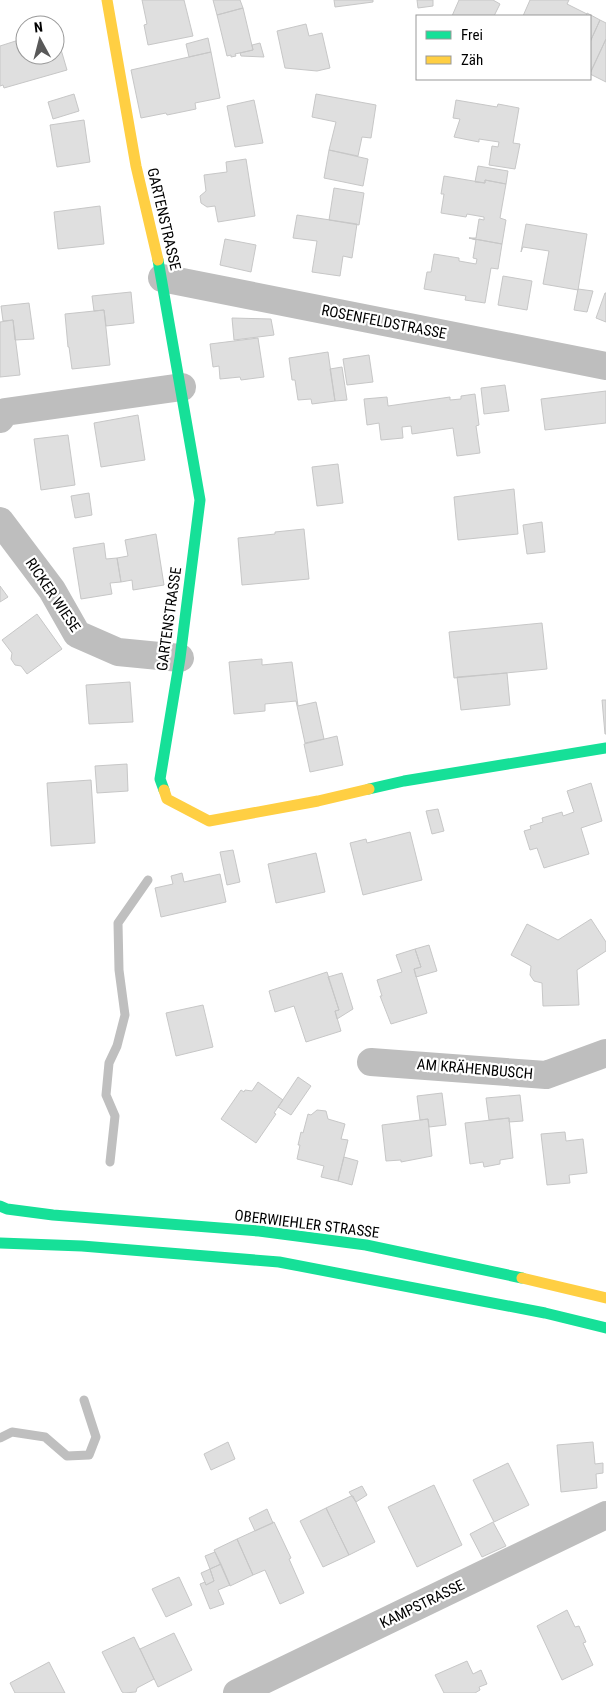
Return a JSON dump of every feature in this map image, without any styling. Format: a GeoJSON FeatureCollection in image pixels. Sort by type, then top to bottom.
{"type":"FeatureCollection","features":[{"type":"Feature","properties":{"kind":"street","name":"GARTENSTRASSE"},"geometry":{"type":"LineString","coordinates":[[106,0],[136,166],[162,278],[200,500],[180,658],[160,779],[167,799],[208,821],[318,801],[404,781],[606,748]]}},
{"type":"Feature","properties":{"kind":"street","name":"ROSENFELDSTRASSE"},"geometry":{"type":"LineString","coordinates":[[162,278],[606,366]]}},
{"type":"Feature","properties":{"kind":"street"},"geometry":{"type":"LineString","coordinates":[[0,419],[5,412],[182,387]]}},
{"type":"Feature","properties":{"kind":"street","name":"RICKER WIESE"},"geometry":{"type":"LineString","coordinates":[[0,521],[52,590],[77,634],[118,652],[180,658]]}},
{"type":"Feature","properties":{"kind":"street","name":"AM KRÄHENBUSCH"},"geometry":{"type":"LineString","coordinates":[[371,1062],[546,1075],[606,1054]]}},
{"type":"Feature","properties":{"kind":"street","name":"OBERWIEHLER STRASSE"},"geometry":{"type":"LineString","coordinates":[[0,1206],[54,1215],[259,1231],[366,1245],[568,1288],[606,1298]]}},
{"type":"Feature","properties":{"kind":"street"},"geometry":{"type":"LineString","coordinates":[[0,1243],[82,1246],[280,1262],[545,1313],[606,1328]]}},
{"type":"Feature","properties":{"kind":"street","name":"KAMPSTRASSE"},"geometry":{"type":"LineString","coordinates":[[237,1693],[606,1515]]}},
{"type":"Feature","properties":{"kind":"building"},"geometry":{"type":"Polygon","coordinates":[[[142,0],[184,0],[193,36],[148,45],[144,25],[147,24],[142,0]]]}},
{"type":"Feature","properties":{"kind":"building"},"geometry":{"type":"Polygon","coordinates":[[[213,0],[240,0],[243,8],[217,15],[213,0]]]}},
{"type":"Feature","properties":{"kind":"building"},"geometry":{"type":"Polygon","coordinates":[[[334,0],[373,0],[373,2],[335,7],[334,0]]]}},
{"type":"Feature","properties":{"kind":"building"},"geometry":{"type":"Polygon","coordinates":[[[417,0],[433,0],[433,6],[418,8],[417,0]]]}},
{"type":"Feature","properties":{"kind":"building"},"geometry":{"type":"Polygon","coordinates":[[[459,0],[493,0],[500,4],[494,15],[452,15],[459,0]]]}},
{"type":"Feature","properties":{"kind":"building"},"geometry":{"type":"Polygon","coordinates":[[[530,0],[569,0],[567,4],[587,14],[586,15],[523,15],[530,0]]]}},
{"type":"Feature","properties":{"kind":"building"},"geometry":{"type":"Polygon","coordinates":[[[243,8],[253,50],[235,54],[236,56],[227,56],[217,15],[243,8]]]}},
{"type":"Feature","properties":{"kind":"building"},"geometry":{"type":"Polygon","coordinates":[[[591,15],[600,20],[591,40],[591,15]]]}},
{"type":"Feature","properties":{"kind":"building"},"geometry":{"type":"Polygon","coordinates":[[[600,20],[606,23],[606,39],[591,71],[591,40],[600,20]]]}},
{"type":"Feature","properties":{"kind":"building"},"geometry":{"type":"Polygon","coordinates":[[[306,24],[309,36],[322,33],[330,68],[317,71],[285,68],[277,31],[306,24]]]}},
{"type":"Feature","properties":{"kind":"building"},"geometry":{"type":"Polygon","coordinates":[[[208,38],[211,52],[189,57],[186,44],[208,38]]]}},
{"type":"Feature","properties":{"kind":"building"},"geometry":{"type":"Polygon","coordinates":[[[606,39],[606,82],[591,74],[606,39]]]}},
{"type":"Feature","properties":{"kind":"building"},"geometry":{"type":"Polygon","coordinates":[[[15,41],[15,65],[65,65],[65,63],[67,70],[4,88],[3,85],[0,86],[0,46],[15,41]]]}},
{"type":"Feature","properties":{"kind":"building"},"geometry":{"type":"Polygon","coordinates":[[[260,43],[264,57],[241,56],[240,53],[253,50],[252,45],[260,43]]]}},
{"type":"Feature","properties":{"kind":"building"},"geometry":{"type":"Polygon","coordinates":[[[211,52],[220,98],[195,103],[196,109],[141,118],[131,70],[211,52]]]}},
{"type":"Feature","properties":{"kind":"building"},"geometry":{"type":"Polygon","coordinates":[[[74,94],[79,111],[53,119],[48,102],[74,94]]]}},
{"type":"Feature","properties":{"kind":"building"},"geometry":{"type":"Polygon","coordinates":[[[316,94],[376,105],[371,138],[362,137],[358,156],[329,150],[336,122],[312,117],[316,94]]]}},
{"type":"Feature","properties":{"kind":"building"},"geometry":{"type":"Polygon","coordinates":[[[254,100],[263,143],[235,147],[227,106],[254,100]]]}},
{"type":"Feature","properties":{"kind":"building"},"geometry":{"type":"Polygon","coordinates":[[[456,100],[497,107],[498,104],[519,108],[513,143],[520,144],[515,169],[489,165],[492,146],[498,147],[499,142],[479,139],[479,142],[454,137],[460,119],[453,118],[456,100]]]}},
{"type":"Feature","properties":{"kind":"building"},"geometry":{"type":"Polygon","coordinates":[[[84,120],[90,162],[57,167],[50,125],[84,120]]]}},
{"type":"Feature","properties":{"kind":"building"},"geometry":{"type":"Polygon","coordinates":[[[329,150],[368,159],[363,186],[324,178],[329,150]]]}},
{"type":"Feature","properties":{"kind":"building"},"geometry":{"type":"Polygon","coordinates":[[[246,159],[255,216],[218,222],[215,206],[207,207],[201,203],[200,196],[206,191],[204,175],[227,172],[226,162],[246,159]]]}},
{"type":"Feature","properties":{"kind":"building"},"geometry":{"type":"Polygon","coordinates":[[[478,166],[508,171],[506,184],[485,180],[485,183],[475,182],[478,166]]]}},
{"type":"Feature","properties":{"kind":"building"},"geometry":{"type":"Polygon","coordinates":[[[444,176],[485,183],[485,180],[506,184],[500,218],[506,220],[502,244],[469,238],[476,238],[479,219],[484,220],[484,217],[467,214],[466,217],[441,213],[444,194],[441,194],[444,176]]]}},
{"type":"Feature","properties":{"kind":"building"},"geometry":{"type":"Polygon","coordinates":[[[334,188],[364,193],[359,225],[329,220],[334,188]]]}},
{"type":"Feature","properties":{"kind":"building"},"geometry":{"type":"Polygon","coordinates":[[[100,206],[104,244],[58,249],[54,212],[100,206]]]}},
{"type":"Feature","properties":{"kind":"building"},"geometry":{"type":"Polygon","coordinates":[[[297,215],[357,224],[352,258],[343,256],[340,276],[312,272],[317,241],[293,238],[297,215]]]}},
{"type":"Feature","properties":{"kind":"building"},"geometry":{"type":"Polygon","coordinates":[[[526,224],[587,234],[578,290],[543,284],[549,251],[523,247],[521,252],[526,224]]]}},
{"type":"Feature","properties":{"kind":"building"},"geometry":{"type":"Polygon","coordinates":[[[469,238],[502,244],[498,269],[491,268],[485,303],[465,300],[466,296],[424,289],[427,272],[431,272],[434,254],[459,258],[459,261],[476,264],[477,259],[473,258],[476,240],[469,238]]]}},
{"type":"Feature","properties":{"kind":"building"},"geometry":{"type":"Polygon","coordinates":[[[225,239],[256,245],[251,272],[220,265],[225,239]]]}},
{"type":"Feature","properties":{"kind":"building"},"geometry":{"type":"Polygon","coordinates":[[[503,276],[532,281],[527,310],[498,305],[503,276]]]}},
{"type":"Feature","properties":{"kind":"building"},"geometry":{"type":"Polygon","coordinates":[[[578,289],[593,291],[587,312],[574,310],[578,289]]]}},
{"type":"Feature","properties":{"kind":"building"},"geometry":{"type":"Polygon","coordinates":[[[131,292],[134,323],[106,326],[104,310],[94,311],[92,296],[131,292]]]}},
{"type":"Feature","properties":{"kind":"building"},"geometry":{"type":"Polygon","coordinates":[[[606,293],[606,322],[596,318],[606,293]]]}},
{"type":"Feature","properties":{"kind":"building"},"geometry":{"type":"Polygon","coordinates":[[[29,303],[34,339],[15,340],[13,320],[3,321],[1,306],[29,303]]]}},
{"type":"Feature","properties":{"kind":"building"},"geometry":{"type":"Polygon","coordinates":[[[104,310],[110,365],[72,369],[65,314],[104,310]]]}},
{"type":"Feature","properties":{"kind":"building"},"geometry":{"type":"Polygon","coordinates":[[[232,318],[271,319],[274,335],[234,340],[232,318]]]}},
{"type":"Feature","properties":{"kind":"building"},"geometry":{"type":"Polygon","coordinates":[[[13,320],[20,375],[0,377],[0,322],[13,320]]]}},
{"type":"Feature","properties":{"kind":"building"},"geometry":{"type":"Polygon","coordinates":[[[258,338],[264,377],[241,380],[240,377],[220,379],[219,366],[213,367],[210,344],[258,338]]]}},
{"type":"Feature","properties":{"kind":"building"},"geometry":{"type":"Polygon","coordinates":[[[328,352],[335,401],[312,404],[311,399],[298,400],[295,380],[292,380],[289,358],[328,352]]]}},
{"type":"Feature","properties":{"kind":"building"},"geometry":{"type":"Polygon","coordinates":[[[369,355],[373,382],[347,385],[343,359],[369,355]]]}},
{"type":"Feature","properties":{"kind":"building"},"geometry":{"type":"Polygon","coordinates":[[[342,367],[347,400],[335,401],[330,369],[342,367]]]}},
{"type":"Feature","properties":{"kind":"building"},"geometry":{"type":"Polygon","coordinates":[[[505,385],[509,411],[484,414],[481,388],[505,385]]]}},
{"type":"Feature","properties":{"kind":"building"},"geometry":{"type":"Polygon","coordinates":[[[606,391],[606,423],[545,430],[541,399],[606,391]]]}},
{"type":"Feature","properties":{"kind":"building"},"geometry":{"type":"Polygon","coordinates":[[[475,394],[479,425],[476,426],[480,453],[457,456],[453,428],[412,434],[411,426],[402,427],[403,438],[381,440],[379,423],[367,425],[364,399],[387,397],[388,406],[450,397],[450,400],[461,399],[461,396],[475,394]]]}},
{"type":"Feature","properties":{"kind":"building"},"geometry":{"type":"Polygon","coordinates":[[[138,415],[145,460],[101,467],[94,423],[138,415]]]}},
{"type":"Feature","properties":{"kind":"building"},"geometry":{"type":"Polygon","coordinates":[[[68,435],[75,485],[41,490],[34,439],[68,435]]]}},
{"type":"Feature","properties":{"kind":"building"},"geometry":{"type":"Polygon","coordinates":[[[338,464],[343,503],[317,506],[312,467],[338,464]]]}},
{"type":"Feature","properties":{"kind":"building"},"geometry":{"type":"Polygon","coordinates":[[[514,489],[518,534],[458,540],[454,497],[514,489]]]}},
{"type":"Feature","properties":{"kind":"building"},"geometry":{"type":"Polygon","coordinates":[[[89,493],[92,515],[75,518],[71,496],[89,493]]]}},
{"type":"Feature","properties":{"kind":"building"},"geometry":{"type":"Polygon","coordinates":[[[542,522],[545,552],[527,554],[523,525],[542,522]]]}},
{"type":"Feature","properties":{"kind":"building"},"geometry":{"type":"Polygon","coordinates":[[[304,529],[309,579],[242,585],[238,538],[304,529]]]}},
{"type":"Feature","properties":{"kind":"building"},"geometry":{"type":"Polygon","coordinates":[[[156,534],[164,585],[133,590],[132,580],[121,582],[117,558],[128,556],[125,540],[156,534]]]}},
{"type":"Feature","properties":{"kind":"building"},"geometry":{"type":"Polygon","coordinates":[[[104,543],[106,559],[117,558],[121,582],[110,583],[112,594],[81,599],[73,548],[104,543]]]}},
{"type":"Feature","properties":{"kind":"building"},"geometry":{"type":"Polygon","coordinates":[[[0,586],[8,597],[0,602],[0,586]]]}},
{"type":"Feature","properties":{"kind":"building"},"geometry":{"type":"Polygon","coordinates":[[[37,614],[62,649],[27,674],[21,666],[15,665],[11,659],[12,653],[2,640],[37,614]]]}},
{"type":"Feature","properties":{"kind":"building"},"geometry":{"type":"Polygon","coordinates":[[[542,623],[547,669],[454,678],[449,632],[542,623]]]}},
{"type":"Feature","properties":{"kind":"building"},"geometry":{"type":"Polygon","coordinates":[[[262,659],[262,665],[292,662],[298,706],[316,702],[324,739],[305,743],[296,701],[265,704],[265,711],[234,714],[229,662],[262,659]]]}},
{"type":"Feature","properties":{"kind":"building"},"geometry":{"type":"Polygon","coordinates":[[[507,673],[510,705],[461,710],[457,677],[507,673]]]}},
{"type":"Feature","properties":{"kind":"building"},"geometry":{"type":"Polygon","coordinates":[[[130,682],[133,722],[89,724],[86,685],[130,682]]]}},
{"type":"Feature","properties":{"kind":"building"},"geometry":{"type":"Polygon","coordinates":[[[602,700],[606,700],[606,734],[605,734],[602,700]]]}},
{"type":"Feature","properties":{"kind":"building"},"geometry":{"type":"Polygon","coordinates":[[[337,736],[343,765],[310,772],[304,744],[337,736]]]}},
{"type":"Feature","properties":{"kind":"building"},"geometry":{"type":"Polygon","coordinates":[[[127,764],[128,791],[97,793],[95,766],[127,764]]]}},
{"type":"Feature","properties":{"kind":"building"},"geometry":{"type":"Polygon","coordinates":[[[91,780],[95,843],[51,846],[47,783],[91,780]]]}},
{"type":"Feature","properties":{"kind":"building"},"geometry":{"type":"Polygon","coordinates":[[[591,783],[602,821],[581,828],[589,854],[544,868],[537,848],[530,850],[524,831],[531,829],[530,826],[543,822],[542,818],[562,812],[563,816],[574,812],[567,791],[591,783]]]}},
{"type":"Feature","properties":{"kind":"building"},"geometry":{"type":"Polygon","coordinates":[[[438,809],[444,831],[432,834],[426,811],[438,809]]]}},
{"type":"Feature","properties":{"kind":"building"},"geometry":{"type":"Polygon","coordinates":[[[410,832],[422,880],[363,895],[350,843],[366,839],[367,843],[410,832]]]}},
{"type":"Feature","properties":{"kind":"building"},"geometry":{"type":"Polygon","coordinates":[[[233,850],[240,882],[227,885],[220,852],[233,850]]]}},
{"type":"Feature","properties":{"kind":"building"},"geometry":{"type":"Polygon","coordinates":[[[316,853],[325,892],[276,903],[268,864],[316,853]]]}},
{"type":"Feature","properties":{"kind":"building"},"geometry":{"type":"Polygon","coordinates":[[[182,873],[184,882],[220,874],[226,902],[161,917],[155,888],[173,884],[171,876],[182,873]]]}},
{"type":"Feature","properties":{"kind":"building"},"geometry":{"type":"Polygon","coordinates":[[[591,919],[606,942],[606,951],[577,970],[579,1005],[543,1006],[542,983],[534,981],[530,975],[531,966],[511,955],[527,924],[558,940],[591,919]]]}},
{"type":"Feature","properties":{"kind":"building"},"geometry":{"type":"Polygon","coordinates":[[[429,945],[437,971],[416,977],[414,969],[421,967],[415,949],[429,945]]]}},
{"type":"Feature","properties":{"kind":"building"},"geometry":{"type":"Polygon","coordinates":[[[415,949],[421,967],[414,969],[427,1013],[391,1024],[380,996],[382,996],[377,980],[402,972],[396,955],[415,949]]]}},
{"type":"Feature","properties":{"kind":"building"},"geometry":{"type":"Polygon","coordinates":[[[327,972],[339,1010],[335,1011],[341,1031],[306,1042],[294,1006],[275,1012],[269,991],[327,972]]]}},
{"type":"Feature","properties":{"kind":"building"},"geometry":{"type":"Polygon","coordinates":[[[342,973],[353,1009],[337,1019],[335,1011],[339,1010],[328,977],[342,973]]]}},
{"type":"Feature","properties":{"kind":"building"},"geometry":{"type":"Polygon","coordinates":[[[203,1005],[213,1047],[176,1056],[166,1013],[203,1005]]]}},
{"type":"Feature","properties":{"kind":"building"},"geometry":{"type":"Polygon","coordinates":[[[298,1077],[311,1086],[291,1115],[278,1107],[298,1077]]]}},
{"type":"Feature","properties":{"kind":"building"},"geometry":{"type":"Polygon","coordinates":[[[258,1082],[283,1100],[274,1113],[276,1114],[256,1143],[221,1119],[241,1090],[244,1092],[245,1090],[252,1091],[258,1082]]]}},
{"type":"Feature","properties":{"kind":"building"},"geometry":{"type":"Polygon","coordinates":[[[442,1093],[446,1125],[429,1127],[428,1119],[420,1120],[417,1096],[442,1093]]]}},
{"type":"Feature","properties":{"kind":"building"},"geometry":{"type":"Polygon","coordinates":[[[520,1095],[523,1121],[509,1122],[509,1118],[489,1120],[486,1098],[520,1095]]]}},
{"type":"Feature","properties":{"kind":"building"},"geometry":{"type":"Polygon","coordinates":[[[317,1110],[326,1111],[328,1119],[345,1124],[341,1139],[348,1140],[338,1181],[321,1177],[324,1166],[297,1159],[301,1132],[303,1133],[308,1114],[311,1115],[317,1110]]]}},
{"type":"Feature","properties":{"kind":"building"},"geometry":{"type":"Polygon","coordinates":[[[509,1118],[513,1158],[500,1160],[500,1164],[484,1167],[483,1162],[470,1164],[465,1123],[509,1118]]]}},
{"type":"Feature","properties":{"kind":"building"},"geometry":{"type":"Polygon","coordinates":[[[428,1119],[432,1156],[401,1162],[401,1160],[386,1161],[382,1125],[428,1119]]]}},
{"type":"Feature","properties":{"kind":"building"},"geometry":{"type":"Polygon","coordinates":[[[565,1132],[566,1141],[583,1139],[587,1173],[569,1175],[570,1183],[547,1185],[541,1134],[565,1132]]]}},
{"type":"Feature","properties":{"kind":"building"},"geometry":{"type":"Polygon","coordinates":[[[344,1157],[358,1161],[352,1185],[338,1181],[344,1157]]]}},
{"type":"Feature","properties":{"kind":"building"},"geometry":{"type":"Polygon","coordinates":[[[228,1442],[235,1459],[211,1470],[204,1454],[228,1442]]]}},
{"type":"Feature","properties":{"kind":"building"},"geometry":{"type":"Polygon","coordinates":[[[593,1442],[595,1464],[603,1463],[603,1473],[596,1474],[597,1488],[561,1492],[557,1445],[593,1442]]]}},
{"type":"Feature","properties":{"kind":"building"},"geometry":{"type":"Polygon","coordinates":[[[508,1463],[529,1505],[494,1522],[473,1480],[508,1463]]]}},
{"type":"Feature","properties":{"kind":"building"},"geometry":{"type":"Polygon","coordinates":[[[434,1485],[462,1545],[417,1567],[388,1507],[434,1485]]]}},
{"type":"Feature","properties":{"kind":"building"},"geometry":{"type":"Polygon","coordinates":[[[362,1486],[367,1495],[356,1502],[349,1492],[362,1486]]]}},
{"type":"Feature","properties":{"kind":"building"},"geometry":{"type":"Polygon","coordinates":[[[353,1496],[375,1542],[349,1555],[326,1508],[353,1496]]]}},
{"type":"Feature","properties":{"kind":"building"},"geometry":{"type":"Polygon","coordinates":[[[326,1508],[349,1555],[323,1567],[300,1521],[326,1508]]]}},
{"type":"Feature","properties":{"kind":"building"},"geometry":{"type":"Polygon","coordinates":[[[267,1509],[273,1523],[255,1531],[249,1518],[267,1509]]]}},
{"type":"Feature","properties":{"kind":"building"},"geometry":{"type":"Polygon","coordinates":[[[274,1522],[291,1558],[289,1559],[304,1593],[280,1604],[265,1570],[253,1575],[237,1539],[274,1522]]]}},
{"type":"Feature","properties":{"kind":"building"},"geometry":{"type":"Polygon","coordinates":[[[493,1522],[506,1546],[482,1557],[470,1534],[493,1522]]]}},
{"type":"Feature","properties":{"kind":"building"},"geometry":{"type":"Polygon","coordinates":[[[237,1539],[253,1575],[230,1586],[214,1550],[237,1539]]]}},
{"type":"Feature","properties":{"kind":"building"},"geometry":{"type":"Polygon","coordinates":[[[215,1552],[221,1564],[210,1569],[205,1556],[215,1552]]]}},
{"type":"Feature","properties":{"kind":"building"},"geometry":{"type":"Polygon","coordinates":[[[221,1564],[230,1585],[218,1590],[224,1604],[210,1609],[200,1584],[205,1582],[206,1585],[214,1581],[210,1569],[221,1564]]]}},
{"type":"Feature","properties":{"kind":"building"},"geometry":{"type":"Polygon","coordinates":[[[210,1569],[214,1581],[206,1585],[201,1573],[210,1569]]]}},
{"type":"Feature","properties":{"kind":"building"},"geometry":{"type":"Polygon","coordinates":[[[179,1577],[192,1605],[166,1617],[152,1589],[179,1577]]]}},
{"type":"Feature","properties":{"kind":"building"},"geometry":{"type":"Polygon","coordinates":[[[567,1610],[575,1627],[579,1626],[586,1642],[583,1643],[593,1665],[562,1680],[537,1626],[567,1610]]]}},
{"type":"Feature","properties":{"kind":"building"},"geometry":{"type":"Polygon","coordinates":[[[174,1633],[192,1670],[158,1687],[140,1649],[174,1633]]]}},
{"type":"Feature","properties":{"kind":"building"},"geometry":{"type":"Polygon","coordinates":[[[134,1637],[154,1679],[137,1688],[136,1692],[124,1693],[102,1652],[134,1637]]]}},
{"type":"Feature","properties":{"kind":"building"},"geometry":{"type":"Polygon","coordinates":[[[467,1661],[473,1674],[481,1670],[487,1684],[479,1687],[480,1690],[475,1693],[444,1693],[435,1675],[467,1661]]]}},
{"type":"Feature","properties":{"kind":"building"},"geometry":{"type":"Polygon","coordinates":[[[49,1662],[65,1693],[15,1693],[10,1683],[49,1662]]]}},
{"type":"Feature","properties":{"kind":"waterway"},"geometry":{"type":"LineString","coordinates":[[110,1162],[115,1116],[106,1095],[109,1063],[117,1046],[125,1015],[119,970],[118,923],[148,880]]}},
{"type":"Feature","properties":{"kind":"waterway"},"geometry":{"type":"LineString","coordinates":[[0,1438],[12,1432],[45,1437],[67,1456],[89,1455],[96,1437],[84,1400]]}},
{"type":"Feature","properties":{"kind":"traffic: fast"},"geometry":{"type":"LineString","coordinates":[[158,260],[200,500],[180,658],[160,779],[164,790]]}},
{"type":"Feature","properties":{"kind":"traffic: fast"},"geometry":{"type":"LineString","coordinates":[[369,789],[404,781],[606,748]]}},
{"type":"Feature","properties":{"kind":"traffic: fast"},"geometry":{"type":"LineString","coordinates":[[0,1206],[7,1209],[53,1215],[259,1231],[366,1245],[522,1278]]}},
{"type":"Feature","properties":{"kind":"traffic: fast"},"geometry":{"type":"LineString","coordinates":[[0,1243],[82,1246],[279,1262],[545,1313],[606,1328]]}},
{"type":"Feature","properties":{"kind":"traffic: slow"},"geometry":{"type":"LineString","coordinates":[[107,0],[136,166],[158,260]]}},
{"type":"Feature","properties":{"kind":"traffic: slow"},"geometry":{"type":"LineString","coordinates":[[164,790],[167,799],[209,821],[318,801],[369,789]]}},
{"type":"Feature","properties":{"kind":"traffic: slow"},"geometry":{"type":"LineString","coordinates":[[522,1278],[606,1298]]}}]}
